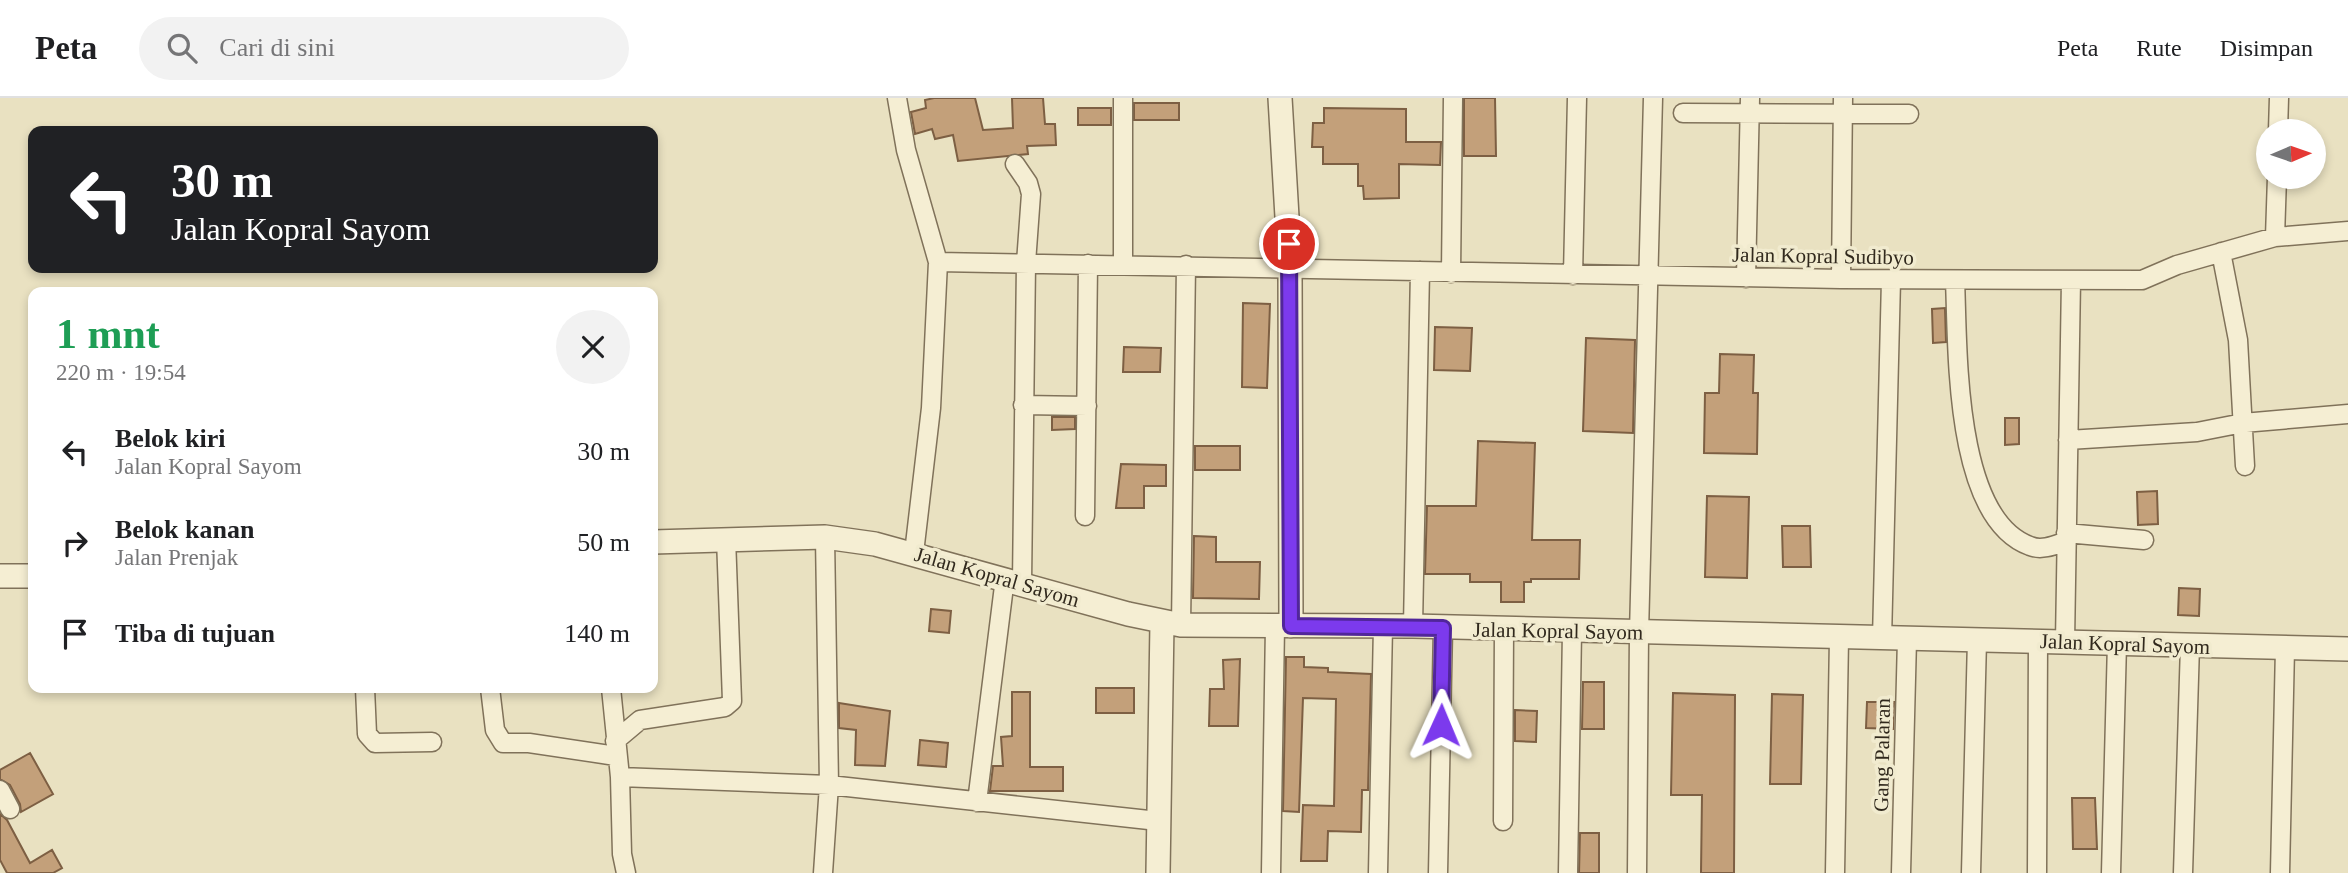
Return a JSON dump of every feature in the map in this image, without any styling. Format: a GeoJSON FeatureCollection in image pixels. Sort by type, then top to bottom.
{"type":"FeatureCollection","features":[{"type":"Feature","properties":{"kind":"street"},"geometry":{"type":"LineString","coordinates":[[897,98],[906,150],[938,262],[931,408],[914,553]]}},
{"type":"Feature","properties":{"kind":"street"},"geometry":{"type":"LineString","coordinates":[[1123,98],[1123,265]]}},
{"type":"Feature","properties":{"kind":"street"},"geometry":{"type":"LineString","coordinates":[[1271,873],[1283,626],[1290,268],[1280,98]]}},
{"type":"Feature","properties":{"kind":"street"},"geometry":{"type":"LineString","coordinates":[[1451,273],[1453,98]]}},
{"type":"Feature","properties":{"kind":"street"},"geometry":{"type":"LineString","coordinates":[[1573,275],[1577,98]]}},
{"type":"Feature","properties":{"kind":"street"},"geometry":{"type":"LineString","coordinates":[[1637,873],[1639,633],[1653,98]]}},
{"type":"Feature","properties":{"kind":"street"},"geometry":{"type":"LineString","coordinates":[[2278,119],[2279,98]]}},
{"type":"Feature","properties":{"kind":"street"},"geometry":{"type":"LineString","coordinates":[[1746,278],[1750,105]]}},
{"type":"Feature","properties":{"kind":"street"},"geometry":{"type":"LineString","coordinates":[[1683,113],[1750,105],[1843,105],[1909,114]]}},
{"type":"Feature","properties":{"kind":"street"},"geometry":{"type":"LineString","coordinates":[[1840,279],[1843,105]]}},
{"type":"Feature","properties":{"kind":"street"},"geometry":{"type":"LineString","coordinates":[[977,802],[1013,580],[1031,194],[1028,183],[1015,164]]}},
{"type":"Feature","properties":{"kind":"street"},"geometry":{"type":"LineString","coordinates":[[2275,237],[2277,189]]}},
{"type":"Feature","properties":{"kind":"street","name":"Jalan Kopral Sudibyo"},"geometry":{"type":"LineString","coordinates":[[938,262],[1746,278],[2142,280],[2221,251],[2275,237],[2348,231]]}},
{"type":"Feature","properties":{"kind":"street"},"geometry":{"type":"LineString","coordinates":[[2221,251],[2238,340],[2245,466]]}},
{"type":"Feature","properties":{"kind":"street"},"geometry":{"type":"LineString","coordinates":[[1085,516],[1088,264]]}},
{"type":"Feature","properties":{"kind":"street"},"geometry":{"type":"LineString","coordinates":[[1158,873],[1158,821],[1171,624],[1186,265]]}},
{"type":"Feature","properties":{"kind":"street"},"geometry":{"type":"LineString","coordinates":[[1413,626],[1420,271]]}},
{"type":"Feature","properties":{"kind":"street"},"geometry":{"type":"LineString","coordinates":[[1882,639],[1891,280]]}},
{"type":"Feature","properties":{"kind":"street"},"geometry":{"type":"LineString","coordinates":[[1955,280],[1961,398],[1969,450],[1980,492],[2006,527],[2031,547],[2042,548],[2066,537],[2144,540]]}},
{"type":"Feature","properties":{"kind":"street"},"geometry":{"type":"LineString","coordinates":[[2065,642],[2071,280]]}},
{"type":"Feature","properties":{"kind":"street"},"geometry":{"type":"LineString","coordinates":[[1023,405],[1087,406]]}},
{"type":"Feature","properties":{"kind":"street"},"geometry":{"type":"LineString","coordinates":[[2068,440],[2197,432],[2243,423],[2348,414]]}},
{"type":"Feature","properties":{"kind":"street"},"geometry":{"type":"LineString","coordinates":[[823,873],[829,785],[825,537]]}},
{"type":"Feature","properties":{"kind":"street","name":"Jalan Kopral Sayom"},"geometry":{"type":"LineString","coordinates":[[658,542],[825,537],[914,553],[1171,624],[1413,626],[2348,649]]}},
{"type":"Feature","properties":{"kind":"street"},"geometry":{"type":"LineString","coordinates":[[615,749],[640,720],[725,707],[732,701],[726,538]]}},
{"type":"Feature","properties":{"kind":"street"},"geometry":{"type":"LineString","coordinates":[[0,576],[28,576]]}},
{"type":"Feature","properties":{"kind":"street"},"geometry":{"type":"LineString","coordinates":[[1378,873],[1383,626]]}},
{"type":"Feature","properties":{"kind":"street"},"geometry":{"type":"LineString","coordinates":[[1438,873],[1443,628]]}},
{"type":"Feature","properties":{"kind":"street"},"geometry":{"type":"LineString","coordinates":[[1503,821],[1504,629]]}},
{"type":"Feature","properties":{"kind":"street"},"geometry":{"type":"LineString","coordinates":[[1568,873],[1572,631]]}},
{"type":"Feature","properties":{"kind":"street"},"geometry":{"type":"LineString","coordinates":[[1835,873],[1839,638]]}},
{"type":"Feature","properties":{"kind":"street","name":"Gang Palaran"},"geometry":{"type":"LineString","coordinates":[[1902,873],[1907,639]]}},
{"type":"Feature","properties":{"kind":"street"},"geometry":{"type":"LineString","coordinates":[[1971,873],[1977,640]]}},
{"type":"Feature","properties":{"kind":"street"},"geometry":{"type":"LineString","coordinates":[[2037,873],[2038,641]]}},
{"type":"Feature","properties":{"kind":"street"},"geometry":{"type":"LineString","coordinates":[[2111,873],[2117,643]]}},
{"type":"Feature","properties":{"kind":"street"},"geometry":{"type":"LineString","coordinates":[[2183,873],[2189,645]]}},
{"type":"Feature","properties":{"kind":"street"},"geometry":{"type":"LineString","coordinates":[[2280,873],[2285,648]]}},
{"type":"Feature","properties":{"kind":"street"},"geometry":{"type":"LineString","coordinates":[[365,693],[368,734],[375,743],[432,742]]}},
{"type":"Feature","properties":{"kind":"street"},"geometry":{"type":"LineString","coordinates":[[491,693],[495,730],[502,743],[615,749]]}},
{"type":"Feature","properties":{"kind":"street"},"geometry":{"type":"LineString","coordinates":[[611,693],[620,777],[622,854],[626,873]]}},
{"type":"Feature","properties":{"kind":"street"},"geometry":{"type":"LineString","coordinates":[[620,777],[829,785],[1158,821]]}},
{"type":"Feature","properties":{"kind":"street"},"geometry":{"type":"LineString","coordinates":[[0,790],[10,809]]}},
{"type":"Feature","properties":{"kind":"building"},"geometry":{"type":"Polygon","coordinates":[[[975,98],[983,130],[1013,128],[1012,98],[1043,98],[1045,124],[1055,124],[1056,145],[1027,146],[1028,154],[958,161],[953,135],[935,139],[932,129],[915,134],[911,112],[926,108],[925,100],[975,98]]]}},
{"type":"Feature","properties":{"kind":"building"},"geometry":{"type":"Polygon","coordinates":[[[1464,98],[1495,98],[1496,156],[1464,156],[1464,98]]]}},
{"type":"Feature","properties":{"kind":"building"},"geometry":{"type":"Polygon","coordinates":[[[1134,103],[1179,103],[1179,120],[1134,120],[1134,103]]]}},
{"type":"Feature","properties":{"kind":"building"},"geometry":{"type":"Polygon","coordinates":[[[1078,108],[1111,108],[1111,125],[1078,125],[1078,108]]]}},
{"type":"Feature","properties":{"kind":"building"},"geometry":{"type":"Polygon","coordinates":[[[1324,108],[1406,109],[1406,142],[1441,142],[1440,165],[1399,164],[1399,198],[1364,199],[1363,186],[1358,186],[1358,164],[1323,164],[1323,147],[1312,147],[1313,123],[1324,123],[1324,108]]]}},
{"type":"Feature","properties":{"kind":"building"},"geometry":{"type":"Polygon","coordinates":[[[1243,303],[1270,304],[1267,388],[1242,387],[1243,303]]]}},
{"type":"Feature","properties":{"kind":"building"},"geometry":{"type":"Polygon","coordinates":[[[1945,308],[1946,342],[1933,343],[1932,309],[1945,308]]]}},
{"type":"Feature","properties":{"kind":"building"},"geometry":{"type":"Polygon","coordinates":[[[1435,327],[1472,328],[1470,371],[1434,370],[1435,327]]]}},
{"type":"Feature","properties":{"kind":"building"},"geometry":{"type":"Polygon","coordinates":[[[1586,338],[1635,340],[1633,433],[1583,431],[1586,338]]]}},
{"type":"Feature","properties":{"kind":"building"},"geometry":{"type":"Polygon","coordinates":[[[1124,347],[1161,348],[1160,372],[1123,372],[1124,347]]]}},
{"type":"Feature","properties":{"kind":"building"},"geometry":{"type":"Polygon","coordinates":[[[1720,354],[1754,355],[1753,393],[1758,393],[1757,454],[1704,453],[1705,393],[1719,393],[1720,354]]]}},
{"type":"Feature","properties":{"kind":"building"},"geometry":{"type":"Polygon","coordinates":[[[1052,417],[1075,417],[1075,429],[1052,430],[1052,417]]]}},
{"type":"Feature","properties":{"kind":"building"},"geometry":{"type":"Polygon","coordinates":[[[2005,418],[2019,418],[2019,444],[2005,445],[2005,418]]]}},
{"type":"Feature","properties":{"kind":"building"},"geometry":{"type":"Polygon","coordinates":[[[1478,441],[1535,443],[1532,540],[1580,540],[1579,579],[1531,579],[1531,582],[1524,582],[1524,602],[1501,602],[1501,582],[1470,582],[1470,574],[1425,574],[1427,506],[1476,506],[1478,441]]]}},
{"type":"Feature","properties":{"kind":"building"},"geometry":{"type":"Polygon","coordinates":[[[1195,446],[1240,446],[1240,470],[1195,470],[1195,446]]]}},
{"type":"Feature","properties":{"kind":"building"},"geometry":{"type":"Polygon","coordinates":[[[1121,464],[1166,465],[1166,486],[1144,486],[1144,508],[1116,508],[1121,464]]]}},
{"type":"Feature","properties":{"kind":"building"},"geometry":{"type":"Polygon","coordinates":[[[2157,491],[2158,524],[2138,525],[2137,492],[2157,491]]]}},
{"type":"Feature","properties":{"kind":"building"},"geometry":{"type":"Polygon","coordinates":[[[1707,496],[1749,497],[1747,578],[1705,577],[1707,496]]]}},
{"type":"Feature","properties":{"kind":"building"},"geometry":{"type":"Polygon","coordinates":[[[1782,526],[1810,526],[1811,567],[1783,567],[1782,526]]]}},
{"type":"Feature","properties":{"kind":"building"},"geometry":{"type":"Polygon","coordinates":[[[1194,536],[1216,537],[1216,562],[1260,562],[1259,599],[1193,598],[1194,536]]]}},
{"type":"Feature","properties":{"kind":"building"},"geometry":{"type":"Polygon","coordinates":[[[2179,588],[2200,589],[2199,616],[2178,615],[2179,588]]]}},
{"type":"Feature","properties":{"kind":"building"},"geometry":{"type":"Polygon","coordinates":[[[931,609],[951,611],[949,633],[929,631],[931,609]]]}},
{"type":"Feature","properties":{"kind":"building"},"geometry":{"type":"Polygon","coordinates":[[[1286,657],[1304,657],[1304,667],[1328,668],[1328,672],[1371,674],[1368,790],[1362,790],[1361,832],[1328,831],[1327,861],[1301,861],[1303,805],[1334,806],[1336,699],[1303,698],[1299,812],[1283,811],[1286,657]]]}},
{"type":"Feature","properties":{"kind":"building"},"geometry":{"type":"Polygon","coordinates":[[[1240,659],[1238,726],[1209,726],[1210,689],[1224,689],[1223,660],[1240,659]]]}},
{"type":"Feature","properties":{"kind":"building"},"geometry":{"type":"Polygon","coordinates":[[[1583,682],[1604,682],[1604,729],[1582,729],[1583,682]]]}},
{"type":"Feature","properties":{"kind":"building"},"geometry":{"type":"Polygon","coordinates":[[[1096,688],[1134,688],[1134,713],[1096,713],[1096,688]]]}},
{"type":"Feature","properties":{"kind":"building"},"geometry":{"type":"Polygon","coordinates":[[[1012,692],[1030,692],[1030,767],[1063,767],[1063,791],[990,791],[993,766],[1003,766],[1001,737],[1012,736],[1012,692]]]}},
{"type":"Feature","properties":{"kind":"building"},"geometry":{"type":"Polygon","coordinates":[[[1673,693],[1735,695],[1734,873],[1701,873],[1702,795],[1671,795],[1673,693]]]}},
{"type":"Feature","properties":{"kind":"building"},"geometry":{"type":"Polygon","coordinates":[[[1772,694],[1803,695],[1801,784],[1770,784],[1772,694]]]}},
{"type":"Feature","properties":{"kind":"building"},"geometry":{"type":"Polygon","coordinates":[[[1867,702],[1894,702],[1893,729],[1866,728],[1867,702]]]}},
{"type":"Feature","properties":{"kind":"building"},"geometry":{"type":"Polygon","coordinates":[[[839,703],[890,711],[885,766],[855,765],[856,730],[839,728],[839,703]]]}},
{"type":"Feature","properties":{"kind":"building"},"geometry":{"type":"Polygon","coordinates":[[[1515,710],[1537,711],[1536,742],[1515,741],[1515,710]]]}},
{"type":"Feature","properties":{"kind":"building"},"geometry":{"type":"Polygon","coordinates":[[[920,740],[948,743],[946,767],[918,765],[920,740]]]}},
{"type":"Feature","properties":{"kind":"building"},"geometry":{"type":"Polygon","coordinates":[[[30,753],[53,794],[21,812],[10,785],[0,779],[0,770],[30,753]]]}},
{"type":"Feature","properties":{"kind":"building"},"geometry":{"type":"Polygon","coordinates":[[[2072,798],[2095,798],[2097,849],[2073,849],[2072,798]]]}},
{"type":"Feature","properties":{"kind":"building"},"geometry":{"type":"Polygon","coordinates":[[[0,814],[7,820],[30,863],[52,850],[62,868],[53,873],[7,873],[0,860],[0,814]]]}},
{"type":"Feature","properties":{"kind":"building"},"geometry":{"type":"Polygon","coordinates":[[[1580,833],[1599,833],[1599,873],[1579,873],[1580,833]]]}},
{"type":"Feature","properties":{"kind":"route"},"geometry":{"type":"LineString","coordinates":[[1289,244],[1291,626],[1443,628],[1441,725]]}}]}
